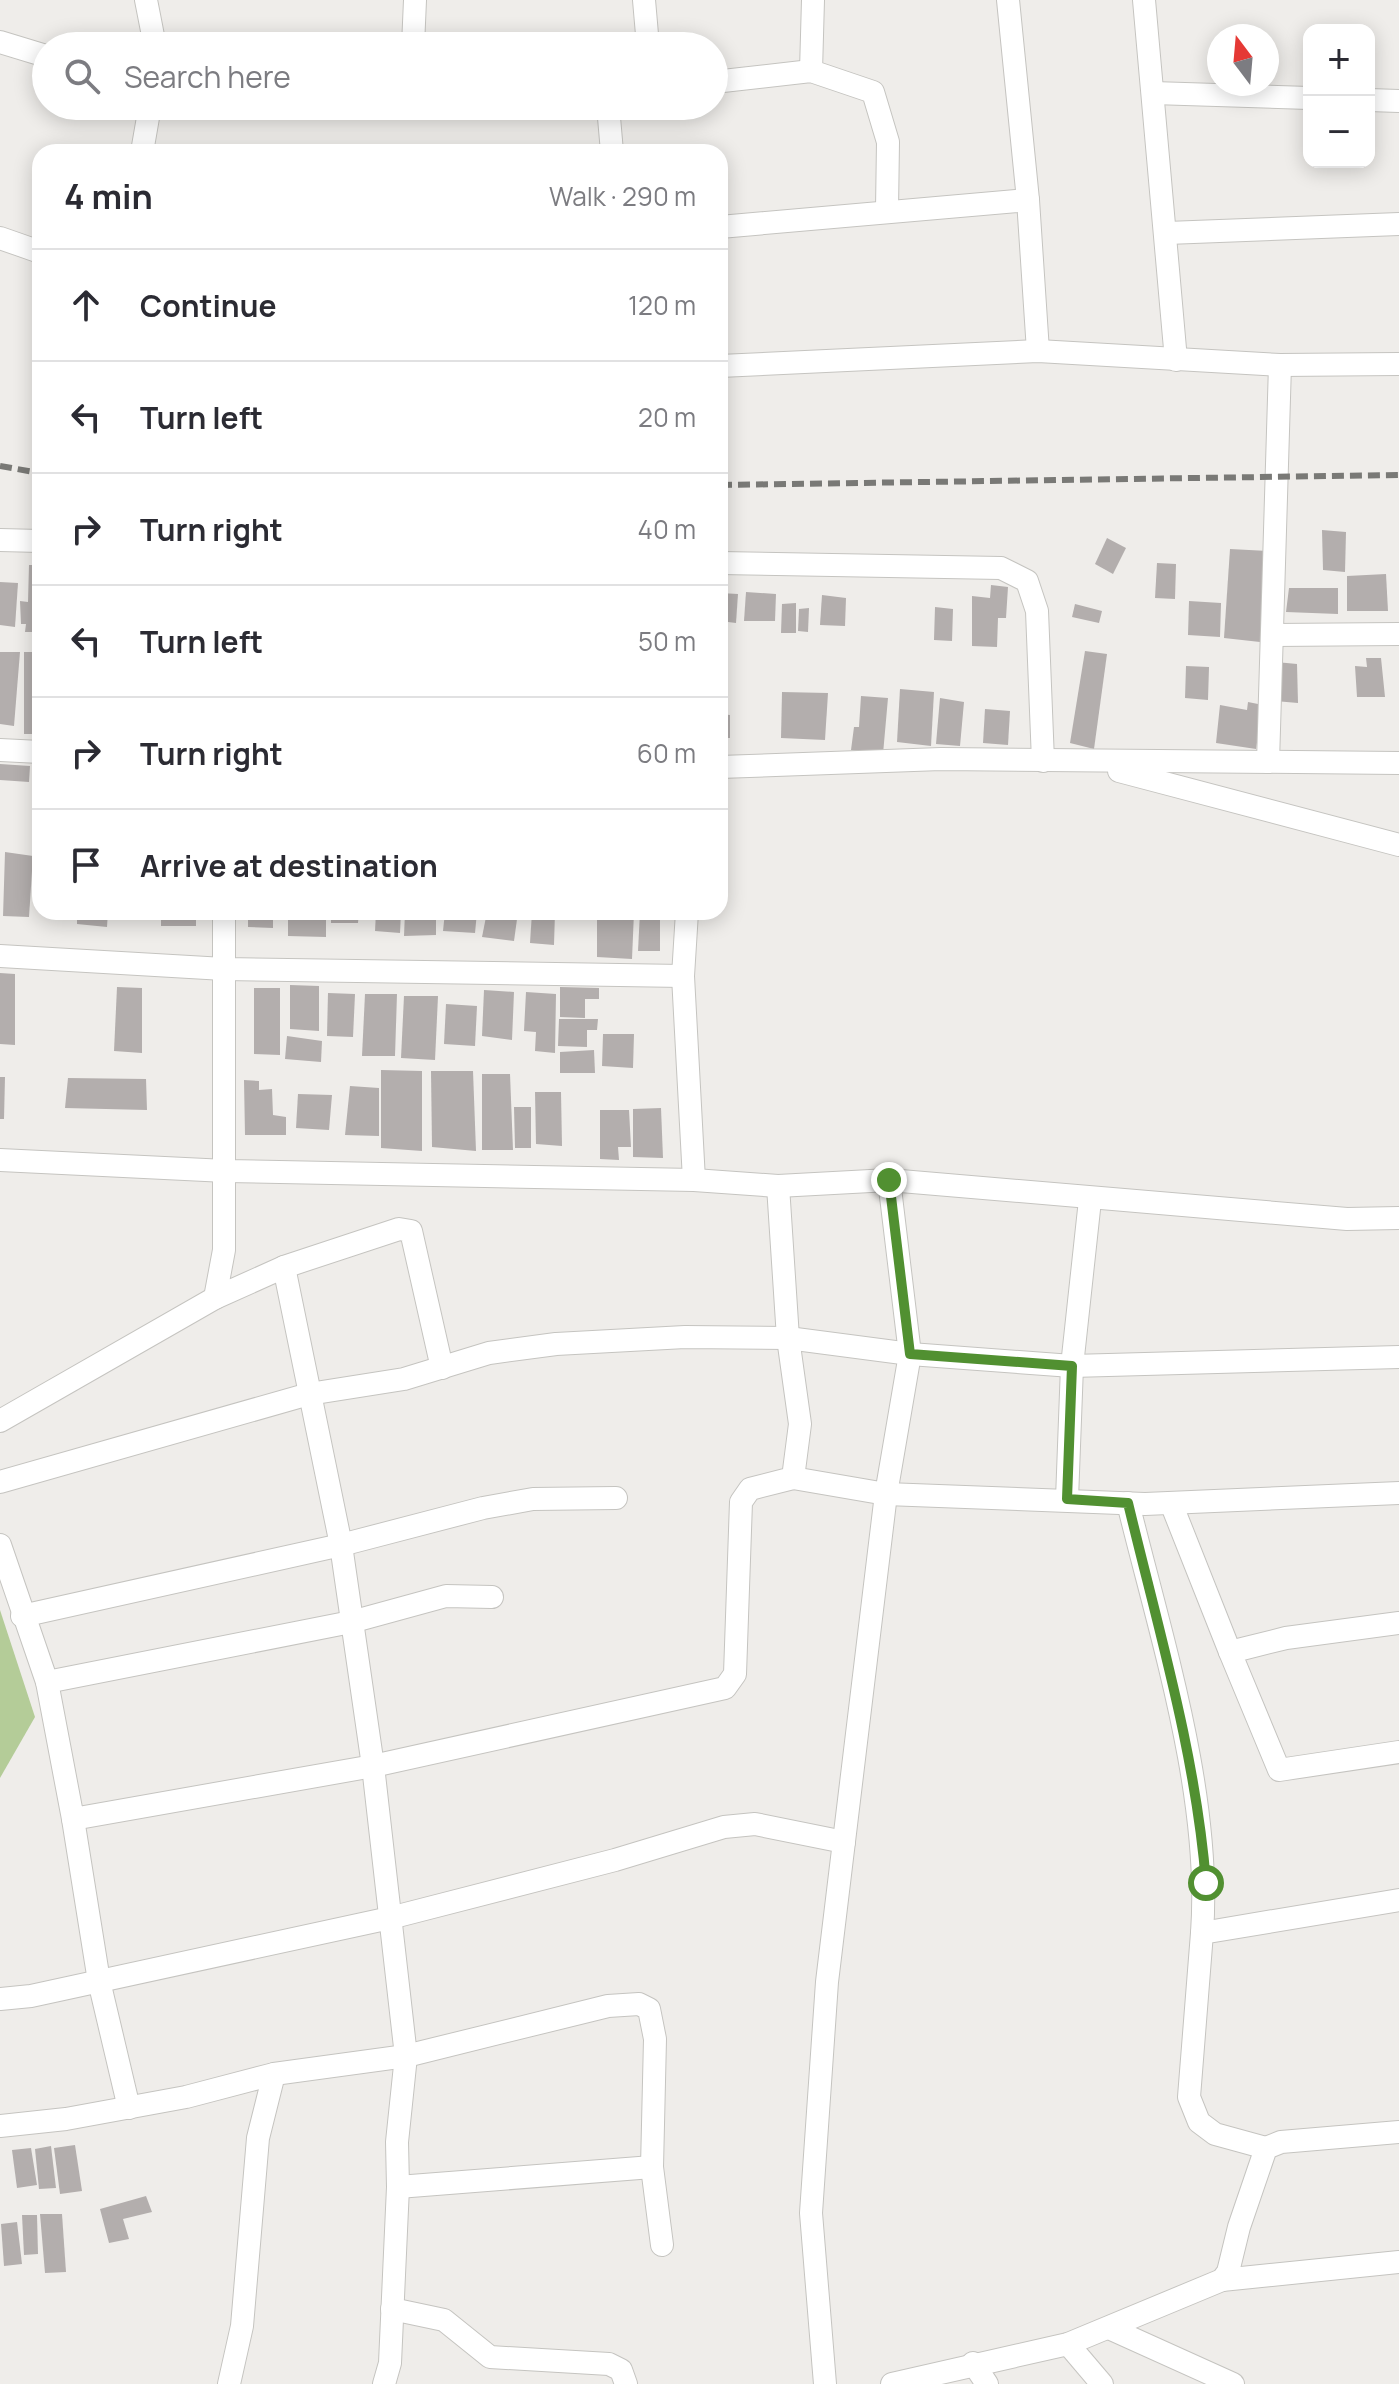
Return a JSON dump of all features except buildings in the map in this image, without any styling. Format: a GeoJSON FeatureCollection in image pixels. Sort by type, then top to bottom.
{"type":"FeatureCollection","features":[{"type":"Feature","properties":{"kind":"street"},"geometry":{"type":"LineString","coordinates":[[146,0],[152,32]]}},
{"type":"Feature","properties":{"kind":"street"},"geometry":{"type":"LineString","coordinates":[[414,32],[415,0]]}},
{"type":"Feature","properties":{"kind":"street"},"geometry":{"type":"LineString","coordinates":[[644,0],[647,32]]}},
{"type":"Feature","properties":{"kind":"street"},"geometry":{"type":"LineString","coordinates":[[811,71],[813,0]]}},
{"type":"Feature","properties":{"kind":"street"},"geometry":{"type":"LineString","coordinates":[[1008,0],[1028,200],[1038,351]]}},
{"type":"Feature","properties":{"kind":"street"},"geometry":{"type":"LineString","coordinates":[[1144,0],[1176,360]]}},
{"type":"Feature","properties":{"kind":"street"},"geometry":{"type":"LineString","coordinates":[[0,42],[32,52]]}},
{"type":"Feature","properties":{"kind":"street"},"geometry":{"type":"LineString","coordinates":[[728,80],[811,71],[873,92],[888,142],[887,209]]}},
{"type":"Feature","properties":{"kind":"street"},"geometry":{"type":"LineString","coordinates":[[1153,93],[1303,98]]}},
{"type":"Feature","properties":{"kind":"street"},"geometry":{"type":"LineString","coordinates":[[1375,100],[1399,101]]}},
{"type":"Feature","properties":{"kind":"street"},"geometry":{"type":"LineString","coordinates":[[143,144],[148,120]]}},
{"type":"Feature","properties":{"kind":"street"},"geometry":{"type":"LineString","coordinates":[[609,120],[611,144]]}},
{"type":"Feature","properties":{"kind":"street"},"geometry":{"type":"LineString","coordinates":[[728,226],[887,209],[1028,200]]}},
{"type":"Feature","properties":{"kind":"street"},"geometry":{"type":"LineString","coordinates":[[1167,233],[1399,224]]}},
{"type":"Feature","properties":{"kind":"street"},"geometry":{"type":"LineString","coordinates":[[0,238],[32,249]]}},
{"type":"Feature","properties":{"kind":"street"},"geometry":{"type":"LineString","coordinates":[[728,366],[1038,351],[1280,365],[1399,364]]}},
{"type":"Feature","properties":{"kind":"street"},"geometry":{"type":"LineString","coordinates":[[1268,762],[1280,365]]}},
{"type":"Feature","properties":{"kind":"street"},"geometry":{"type":"LineString","coordinates":[[0,540],[32,541]]}},
{"type":"Feature","properties":{"kind":"street"},"geometry":{"type":"LineString","coordinates":[[728,563],[1001,568],[1027,581],[1037,611],[1043,761]]}},
{"type":"Feature","properties":{"kind":"street"},"geometry":{"type":"LineString","coordinates":[[1274,635],[1399,634]]}},
{"type":"Feature","properties":{"kind":"street"},"geometry":{"type":"LineString","coordinates":[[0,750],[32,752]]}},
{"type":"Feature","properties":{"kind":"street"},"geometry":{"type":"LineString","coordinates":[[728,767],[941,759],[1399,763]]}},
{"type":"Feature","properties":{"kind":"street"},"geometry":{"type":"LineString","coordinates":[[1087,762],[1399,845]]}},
{"type":"Feature","properties":{"kind":"street"},"geometry":{"type":"LineString","coordinates":[[215,1298],[224,1250],[226,1171],[224,920]]}},
{"type":"Feature","properties":{"kind":"street"},"geometry":{"type":"LineString","coordinates":[[686,920],[683,976],[694,1180]]}},
{"type":"Feature","properties":{"kind":"street"},"geometry":{"type":"LineString","coordinates":[[0,956],[224,969],[683,976]]}},
{"type":"Feature","properties":{"kind":"street"},"geometry":{"type":"LineString","coordinates":[[0,1160],[226,1171],[694,1180],[778,1186],[889,1180],[1090,1200],[1347,1219],[1399,1218]]}},
{"type":"Feature","properties":{"kind":"street"},"geometry":{"type":"LineString","coordinates":[[825,2384],[811,2213],[827,1982],[886,1494],[910,1354],[889,1180]]}},
{"type":"Feature","properties":{"kind":"street"},"geometry":{"type":"LineString","coordinates":[[778,1186],[788,1338],[800,1424],[793,1478]]}},
{"type":"Feature","properties":{"kind":"street"},"geometry":{"type":"LineString","coordinates":[[1067,1499],[1072,1366],[1090,1200]]}},
{"type":"Feature","properties":{"kind":"street"},"geometry":{"type":"LineString","coordinates":[[0,1421],[215,1298],[284,1267],[399,1229],[411,1231],[442,1368]]}},
{"type":"Feature","properties":{"kind":"street"},"geometry":{"type":"LineString","coordinates":[[284,1267],[341,1545],[373,1766],[406,2056],[397,2142],[398,2187],[390,2363],[384,2384]]}},
{"type":"Feature","properties":{"kind":"street"},"geometry":{"type":"LineString","coordinates":[[0,1482],[309,1394],[404,1379],[489,1353],[556,1344],[685,1337],[788,1338],[910,1354],[1072,1366],[1399,1357]]}},
{"type":"Feature","properties":{"kind":"street"},"geometry":{"type":"LineString","coordinates":[[73,1819],[373,1766],[725,1688],[735,1674],[741,1502],[750,1489],[793,1478],[886,1494],[1128,1503],[1399,1493]]}},
{"type":"Feature","properties":{"kind":"street"},"geometry":{"type":"LineString","coordinates":[[22,1616],[341,1545],[483,1508],[533,1499],[616,1498]]}},
{"type":"Feature","properties":{"kind":"street"},"geometry":{"type":"LineString","coordinates":[[1128,1503],[1170,1673],[1202,1832],[1206,1883],[1189,2097],[1199,2122],[1215,2134],[1266,2148],[1281,2142],[1399,2132]]}},
{"type":"Feature","properties":{"kind":"street"},"geometry":{"type":"LineString","coordinates":[[1171,1503],[1279,1770],[1399,1752]]}},
{"type":"Feature","properties":{"kind":"street"},"geometry":{"type":"LineString","coordinates":[[0,1545],[47,1682],[99,1981],[129,2108]]}},
{"type":"Feature","properties":{"kind":"street"},"geometry":{"type":"LineString","coordinates":[[47,1682],[351,1622],[446,1596],[492,1597]]}},
{"type":"Feature","properties":{"kind":"street"},"geometry":{"type":"LineString","coordinates":[[1230,1652],[1286,1638],[1399,1623]]}},
{"type":"Feature","properties":{"kind":"street"},"geometry":{"type":"LineString","coordinates":[[0,1999],[99,1981],[390,1918],[615,1860],[724,1827],[755,1824],[844,1842]]}},
{"type":"Feature","properties":{"kind":"street"},"geometry":{"type":"LineString","coordinates":[[1202,1933],[1399,1900]]}},
{"type":"Feature","properties":{"kind":"street"},"geometry":{"type":"LineString","coordinates":[[0,2126],[129,2108],[274,2074],[406,2056],[608,2006],[639,2004],[649,2009],[655,2039],[652,2167],[662,2245]]}},
{"type":"Feature","properties":{"kind":"street"},"geometry":{"type":"LineString","coordinates":[[229,2384],[242,2326],[258,2138],[274,2074]]}},
{"type":"Feature","properties":{"kind":"street"},"geometry":{"type":"LineString","coordinates":[[1222,2280],[1228,2272],[1239,2227],[1266,2148]]}},
{"type":"Feature","properties":{"kind":"street"},"geometry":{"type":"LineString","coordinates":[[398,2187],[652,2167]]}},
{"type":"Feature","properties":{"kind":"street"},"geometry":{"type":"LineString","coordinates":[[892,2384],[973,2363],[1068,2344],[1222,2280],[1399,2262]]}},
{"type":"Feature","properties":{"kind":"street"},"geometry":{"type":"LineString","coordinates":[[392,2309],[444,2320],[490,2357],[609,2364],[621,2370],[626,2384]]}},
{"type":"Feature","properties":{"kind":"street"},"geometry":{"type":"LineString","coordinates":[[1109,2328],[1233,2384]]}},
{"type":"Feature","properties":{"kind":"street"},"geometry":{"type":"LineString","coordinates":[[1068,2344],[1102,2384]]}},
{"type":"Feature","properties":{"kind":"street"},"geometry":{"type":"LineString","coordinates":[[973,2363],[987,2384]]}},
{"type":"Feature","properties":{"kind":"green space"},"geometry":{"type":"Polygon","coordinates":[[[0,1610],[35,1717],[0,1778],[0,1610]]]}},
{"type":"Feature","properties":{"kind":"railway"},"geometry":{"type":"LineString","coordinates":[[0,466],[32,472]]}},
{"type":"Feature","properties":{"kind":"railway"},"geometry":{"type":"LineString","coordinates":[[728,485],[1399,475]]}},
{"type":"Feature","properties":{"kind":"route"},"geometry":{"type":"LineString","coordinates":[[889,1180],[910,1354],[1072,1366],[1067,1499],[1128,1503],[1170,1673],[1202,1832],[1206,1883]]}}]}
